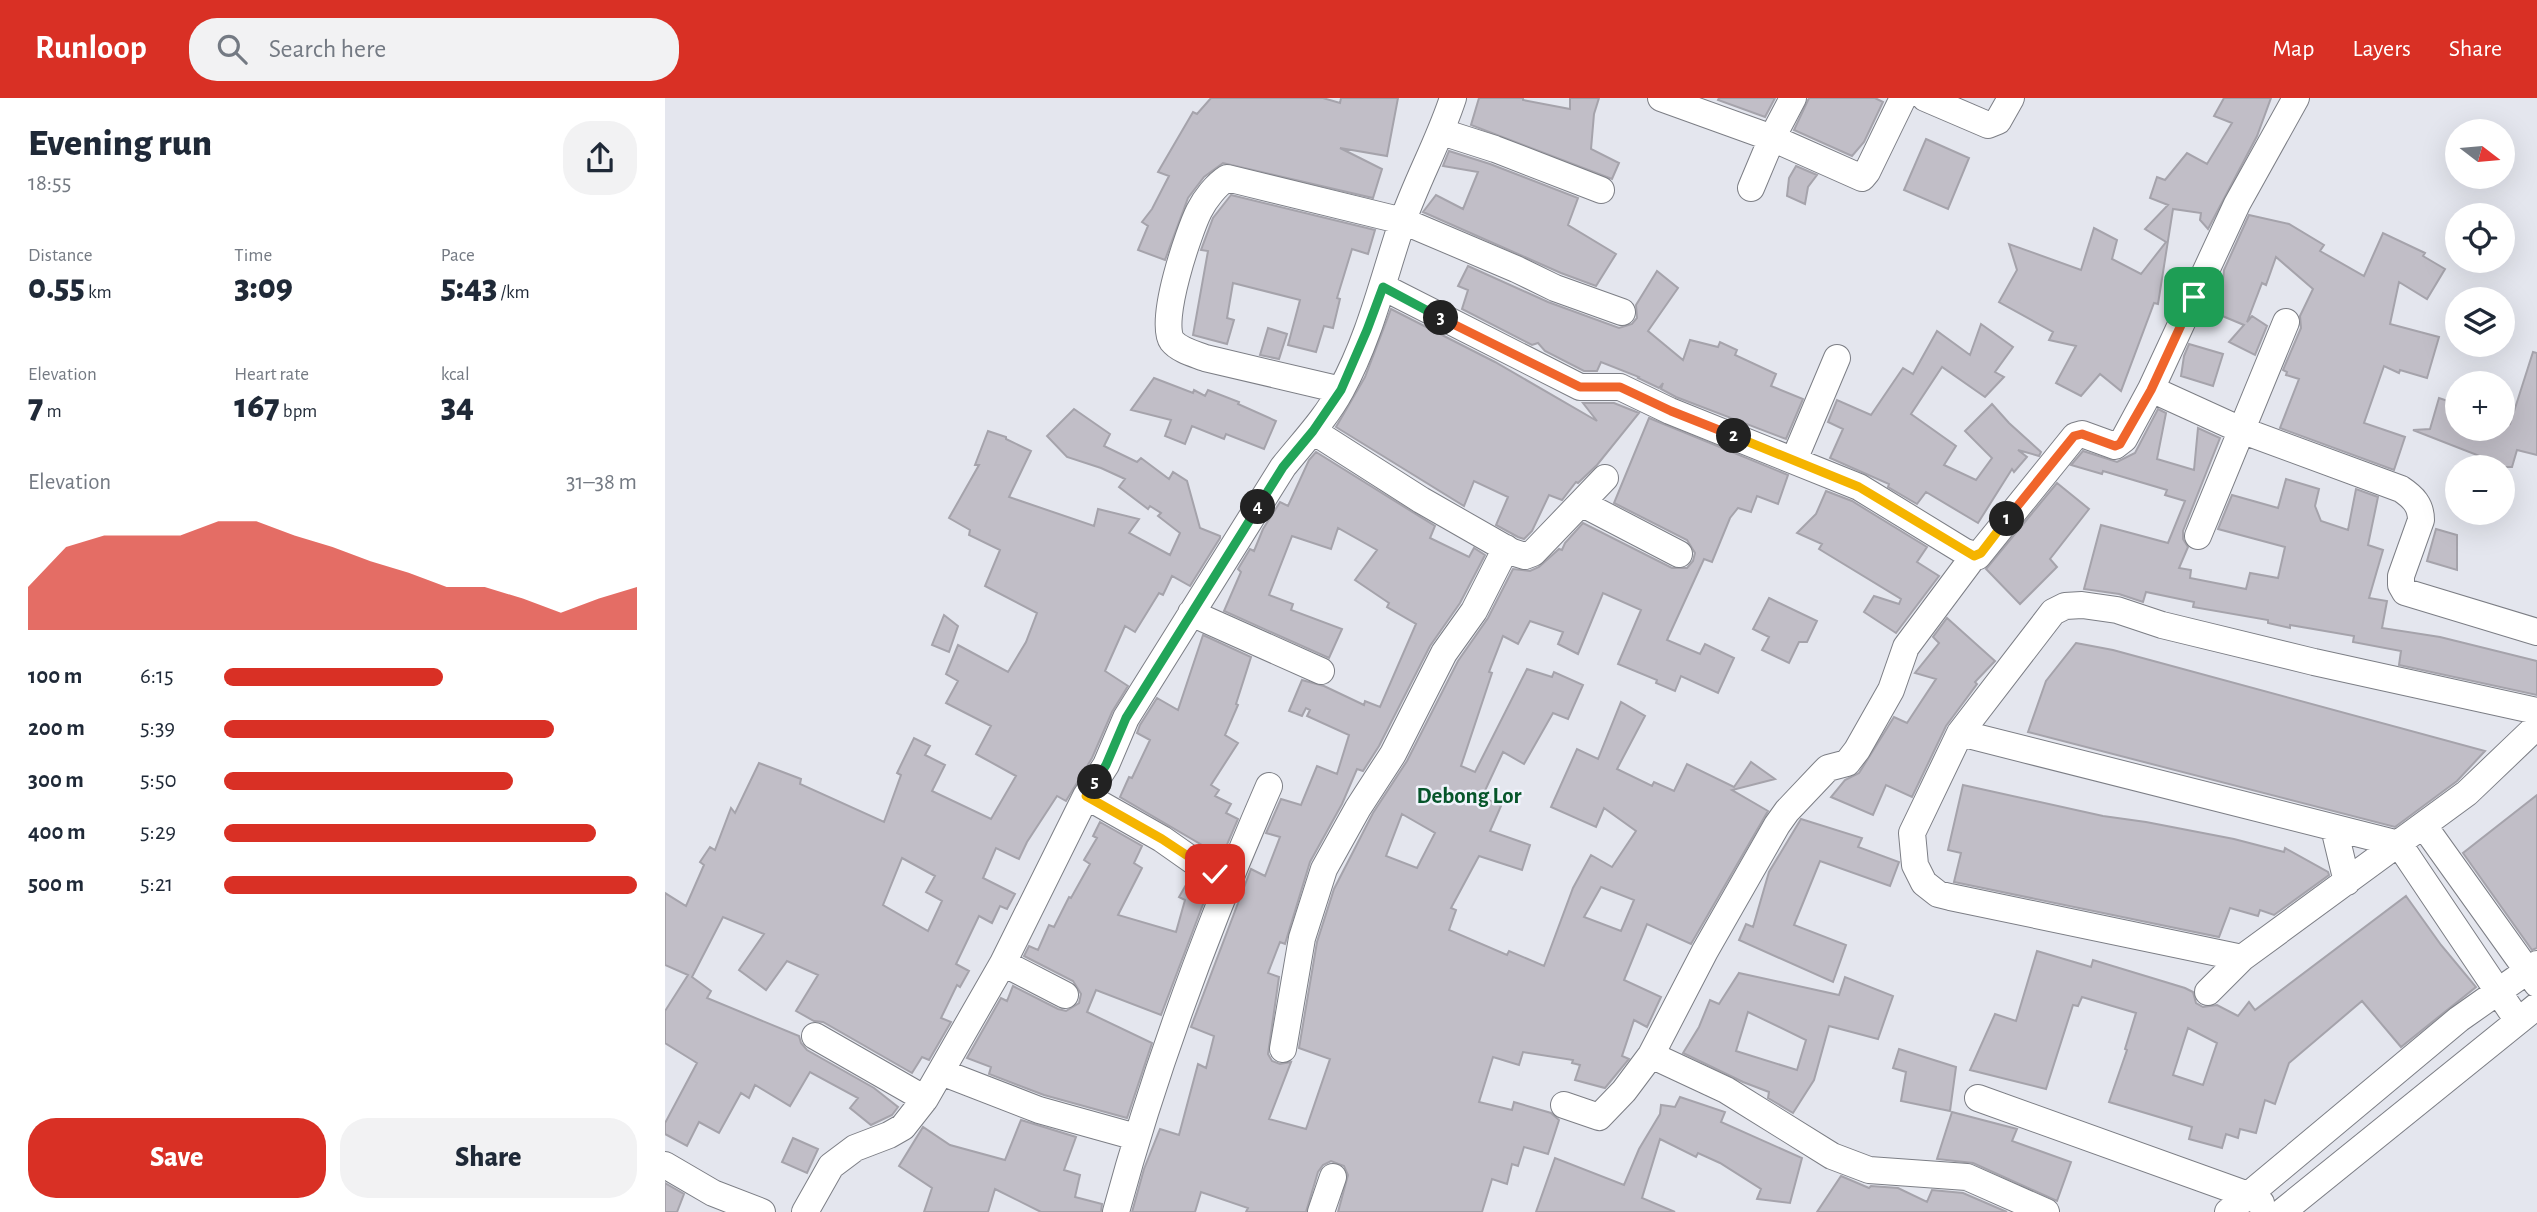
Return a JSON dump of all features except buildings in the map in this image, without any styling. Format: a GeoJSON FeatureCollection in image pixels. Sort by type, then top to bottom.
{"type":"FeatureCollection","features":[{"type":"Feature","properties":{"kind":"street"},"geometry":{"type":"LineString","coordinates":[[805,1212],[831,1166],[855,1148],[903,1127],[925,1099],[1003,963],[1086,796],[1106,765],[1126,718],[1283,467],[1313,431],[1341,390],[1367,330],[1403,221],[1442,132],[1453,98]]}},
{"type":"Feature","properties":{"kind":"street"},"geometry":{"type":"LineString","coordinates":[[1661,98],[1772,138],[1862,178],[1903,98]]}},
{"type":"Feature","properties":{"kind":"street"},"geometry":{"type":"LineString","coordinates":[[1751,188],[1772,138],[1793,98]]}},
{"type":"Feature","properties":{"kind":"street"},"geometry":{"type":"LineString","coordinates":[[1925,98],[1989,125],[1998,121],[2011,98]]}},
{"type":"Feature","properties":{"kind":"street"},"geometry":{"type":"LineString","coordinates":[[1564,1105],[1599,1117],[1625,1091],[1651,1055],[1705,951],[1777,825],[1823,772],[1847,763],[1857,750],[1891,690],[1906,647],[1974,556],[1981,553],[2069,440],[2082,434],[2115,446],[2120,444],[2151,390],[2237,204],[2296,98]]}},
{"type":"Feature","properties":{"kind":"street"},"geometry":{"type":"LineString","coordinates":[[1442,132],[1495,149],[1601,190]]}},
{"type":"Feature","properties":{"kind":"street"},"geometry":{"type":"LineString","coordinates":[[1341,390],[1205,358],[1172,341],[1168,331],[1169,317],[1175,278],[1183,254],[1199,210],[1219,183],[1227,178],[1403,221],[1516,268],[1555,288],[1622,312]]}},
{"type":"Feature","properties":{"kind":"street"},"geometry":{"type":"LineString","coordinates":[[1383,287],[1580,387],[1620,387],[1671,411],[1879,497],[1974,556]]}},
{"type":"Feature","properties":{"kind":"street"},"geometry":{"type":"LineString","coordinates":[[2198,536],[2285,322]]}},
{"type":"Feature","properties":{"kind":"street"},"geometry":{"type":"LineString","coordinates":[[1794,460],[1837,358]]}},
{"type":"Feature","properties":{"kind":"street"},"geometry":{"type":"LineString","coordinates":[[2151,390],[2241,430],[2413,496],[2421,511],[2421,520],[2401,576],[2401,585],[2405,592],[2537,632]]}},
{"type":"Feature","properties":{"kind":"street"},"geometry":{"type":"LineString","coordinates":[[1313,431],[1421,500],[1525,556],[1533,553],[1605,478]]}},
{"type":"Feature","properties":{"kind":"street"},"geometry":{"type":"LineString","coordinates":[[1581,503],[1679,554]]}},
{"type":"Feature","properties":{"kind":"street"},"geometry":{"type":"LineString","coordinates":[[1283,1049],[1302,937],[1324,869],[1392,754],[1444,653],[1474,611],[1506,548]]}},
{"type":"Feature","properties":{"kind":"street"},"geometry":{"type":"LineString","coordinates":[[2242,958],[1950,897],[1938,894],[1924,883],[1915,865],[1912,833],[1960,733],[2053,612],[2065,606],[2082,605],[2117,610],[2162,625],[2314,662],[2537,711]]}},
{"type":"Feature","properties":{"kind":"street"},"geometry":{"type":"LineString","coordinates":[[1191,613],[1321,671]]}},
{"type":"Feature","properties":{"kind":"street"},"geometry":{"type":"LineString","coordinates":[[2209,992],[2242,958],[2467,793],[2537,724]]}},
{"type":"Feature","properties":{"kind":"street"},"geometry":{"type":"LineString","coordinates":[[1960,733],[2399,844],[2498,990],[2527,1014],[2280,1212],[2238,1204],[1978,1098]]}},
{"type":"Feature","properties":{"kind":"street"},"geometry":{"type":"LineString","coordinates":[[1116,1212],[1136,1137],[1226,884],[1269,786]]}},
{"type":"Feature","properties":{"kind":"street"},"geometry":{"type":"LineString","coordinates":[[1086,796],[1162,839],[1226,884]]}},
{"type":"Feature","properties":{"kind":"street"},"geometry":{"type":"LineString","coordinates":[[2238,1204],[2448,1028],[2498,990],[2534,973],[2424,826]]}},
{"type":"Feature","properties":{"kind":"street"},"geometry":{"type":"LineString","coordinates":[[2334,828],[2347,882]]}},
{"type":"Feature","properties":{"kind":"street"},"geometry":{"type":"LineString","coordinates":[[1003,963],[1065,995]]}},
{"type":"Feature","properties":{"kind":"street"},"geometry":{"type":"LineString","coordinates":[[815,1036],[925,1099]]}},
{"type":"Feature","properties":{"kind":"street"},"geometry":{"type":"LineString","coordinates":[[1651,1055],[1726,1090],[1832,1156],[1869,1170],[1967,1177],[2046,1212]]}},
{"type":"Feature","properties":{"kind":"street"},"geometry":{"type":"LineString","coordinates":[[941,1072],[1039,1110],[1136,1137]]}},
{"type":"Feature","properties":{"kind":"street"},"geometry":{"type":"LineString","coordinates":[[665,1165],[713,1193],[762,1212]]}},
{"type":"Feature","properties":{"kind":"street"},"geometry":{"type":"LineString","coordinates":[[1321,1212],[1333,1177]]}},
{"type":"Feature","properties":{"kind":"district","name":"Debong Lor"},"geometry":{"type":"Point","coordinates":[1469,795]}},
{"type":"Feature","properties":{"kind":"route"},"geometry":{"type":"LineString","coordinates":[[1215,874],[1162,839],[1086,796],[1106,765],[1126,718],[1191,613],[1283,467],[1313,431],[1341,390],[1383,287],[1580,387],[1620,387],[1671,411],[1859,487],[1974,556],[1981,553],[2074,436],[2082,434],[2115,446],[2120,444],[2151,390],[2194,297]]}}]}
